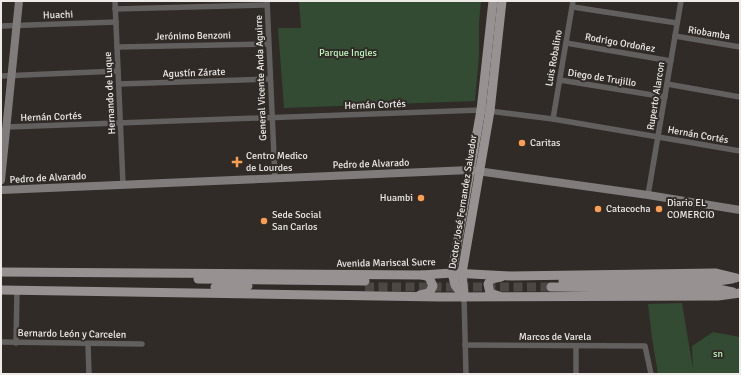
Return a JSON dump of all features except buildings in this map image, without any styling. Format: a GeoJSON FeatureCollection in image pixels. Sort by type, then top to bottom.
{"type":"FeatureCollection","features":[{"type":"Feature","properties":{"kind":"main road"},"geometry":{"type":"LineString","coordinates":[[1,180],[19,1]]}},
{"type":"Feature","properties":{"kind":"main road","name":"Doctor José Fernandez Salvador"},"geometry":{"type":"LineString","coordinates":[[485,110],[493,1]]}},
{"type":"Feature","properties":{"kind":"main road","name":"Doctor José Fernandez Salvador"},"geometry":{"type":"LineString","coordinates":[[464,297],[455,285],[452,273],[474,170],[502,1]]}},
{"type":"Feature","properties":{"kind":"main road","name":"Doctor José Fernandez Salvador"},"geometry":{"type":"LineString","coordinates":[[464,297],[462,273],[474,170]]}},
{"type":"Feature","properties":{"kind":"main road","name":"Pedro de Alvarado"},"geometry":{"type":"LineString","coordinates":[[1,190],[474,170],[740,210]]}},
{"type":"Feature","properties":{"kind":"main road","name":"Avenida Mariscal Sucre"},"geometry":{"type":"LineString","coordinates":[[1,272],[422,275],[462,273],[511,276],[716,273],[738,278]]}},
{"type":"Feature","properties":{"kind":"main road","name":"Avenida Mariscal Sucre"},"geometry":{"type":"LineString","coordinates":[[155,273],[210,280],[365,284],[184,287],[158,292]]}},
{"type":"Feature","properties":{"kind":"main road"},"geometry":{"type":"LineString","coordinates":[[413,296],[426,294],[432,290],[431,279],[422,275]]}},
{"type":"Feature","properties":{"kind":"main road"},"geometry":{"type":"LineString","coordinates":[[499,296],[492,295],[489,291],[489,281],[496,278],[511,276]]}},
{"type":"Feature","properties":{"kind":"main road","name":"Avenida Mariscal Sucre"},"geometry":{"type":"LineString","coordinates":[[738,278],[718,281],[551,284],[718,288],[738,293]]}},
{"type":"Feature","properties":{"kind":"main road","name":"Avenida Mariscal Sucre"},"geometry":{"type":"LineString","coordinates":[[1,290],[464,297],[718,296],[738,293]]}},
{"type":"Feature","properties":{"kind":"street","name":"Hernando de Luque"},"geometry":{"type":"LineString","coordinates":[[115,1],[123,184]]}},
{"type":"Feature","properties":{"kind":"street","name":"Ruperto Alarcon"},"geometry":{"type":"LineString","coordinates":[[648,195],[680,1]]}},
{"type":"Feature","properties":{"kind":"street"},"geometry":{"type":"LineString","coordinates":[[115,9],[267,3]]}},
{"type":"Feature","properties":{"kind":"street","name":"General Vicente Anda Aguirre"},"geometry":{"type":"LineString","coordinates":[[267,3],[271,117],[275,178]]}},
{"type":"Feature","properties":{"kind":"street","name":"Riobamba"},"geometry":{"type":"LineString","coordinates":[[573,4],[677,23]]}},
{"type":"Feature","properties":{"kind":"street","name":"Luis Robalino"},"geometry":{"type":"LineString","coordinates":[[552,119],[573,4]]}},
{"type":"Feature","properties":{"kind":"street","name":"Huachi"},"geometry":{"type":"LineString","coordinates":[[1,26],[116,22]]}},
{"type":"Feature","properties":{"kind":"street","name":"Riobamba"},"geometry":{"type":"LineString","coordinates":[[675,36],[740,47]]}},
{"type":"Feature","properties":{"kind":"street","name":"Rodrigo Ordoñez"},"geometry":{"type":"LineString","coordinates":[[566,43],[671,61]]}},
{"type":"Feature","properties":{"kind":"street","name":"Jerónimo Benzoni"},"geometry":{"type":"LineString","coordinates":[[117,47],[268,44]]}},
{"type":"Feature","properties":{"kind":"street"},"geometry":{"type":"LineString","coordinates":[[1,76],[118,71]]}},
{"type":"Feature","properties":{"kind":"street","name":"Agustín Zárate"},"geometry":{"type":"LineString","coordinates":[[119,84],[270,79]]}},
{"type":"Feature","properties":{"kind":"street","name":"Diego de Trujillo"},"geometry":{"type":"LineString","coordinates":[[560,80],[665,97]]}},
{"type":"Feature","properties":{"kind":"street"},"geometry":{"type":"LineString","coordinates":[[667,84],[740,97]]}},
{"type":"Feature","properties":{"kind":"street","name":"Hernán Cortés"},"geometry":{"type":"LineString","coordinates":[[7,128],[485,110],[552,119],[740,151]]}},
{"type":"Feature","properties":{"kind":"street"},"geometry":{"type":"LineString","coordinates":[[16,343],[17,290]]}},
{"type":"Feature","properties":{"kind":"street"},"geometry":{"type":"LineString","coordinates":[[464,297],[466,374]]}},
{"type":"Feature","properties":{"kind":"street","name":"Bernardo León y Carcelen"},"geometry":{"type":"LineString","coordinates":[[1,342],[142,344]]}},
{"type":"Feature","properties":{"kind":"street"},"geometry":{"type":"LineString","coordinates":[[88,344],[88,374]]}},
{"type":"Feature","properties":{"kind":"street","name":"Marcos de Varela"},"geometry":{"type":"LineString","coordinates":[[465,345],[645,346],[651,374]]}},
{"type":"Feature","properties":{"kind":"street"},"geometry":{"type":"LineString","coordinates":[[576,346],[576,374]]}},
{"type":"Feature","properties":{"kind":"green space","name":"Parque Ingles"},"geometry":{"type":"Polygon","coordinates":[[[299,1],[481,1],[479,56],[475,101],[284,108],[278,28],[301,28],[299,1]]]}},
{"type":"Feature","properties":{"kind":"green space","name":"sn"},"geometry":{"type":"Polygon","coordinates":[[[682,303],[693,369],[692,346],[713,332],[740,337],[740,374],[658,374],[648,304],[682,303]]]}},
{"type":"Feature","properties":{"kind":"tunnel"},"geometry":{"type":"LineString","coordinates":[[365,287],[551,287]]}},
{"type":"Feature","properties":{"kind":"place","name":"Caritas"},"geometry":{"type":"Point","coordinates":[522,143]}},
{"type":"Feature","properties":{"kind":"place","name":"Centro Medico de Lourdes"},"geometry":{"type":"Point","coordinates":[237,162]}},
{"type":"Feature","properties":{"kind":"place","name":"Huambi"},"geometry":{"type":"Point","coordinates":[421,198]}},
{"type":"Feature","properties":{"kind":"place","name":"Catacocha"},"geometry":{"type":"Point","coordinates":[598,209]}},
{"type":"Feature","properties":{"kind":"place","name":"Diario EL COMERCIO"},"geometry":{"type":"Point","coordinates":[659,209]}},
{"type":"Feature","properties":{"kind":"place","name":"Sede Social San Carlos"},"geometry":{"type":"Point","coordinates":[264,221]}}]}
